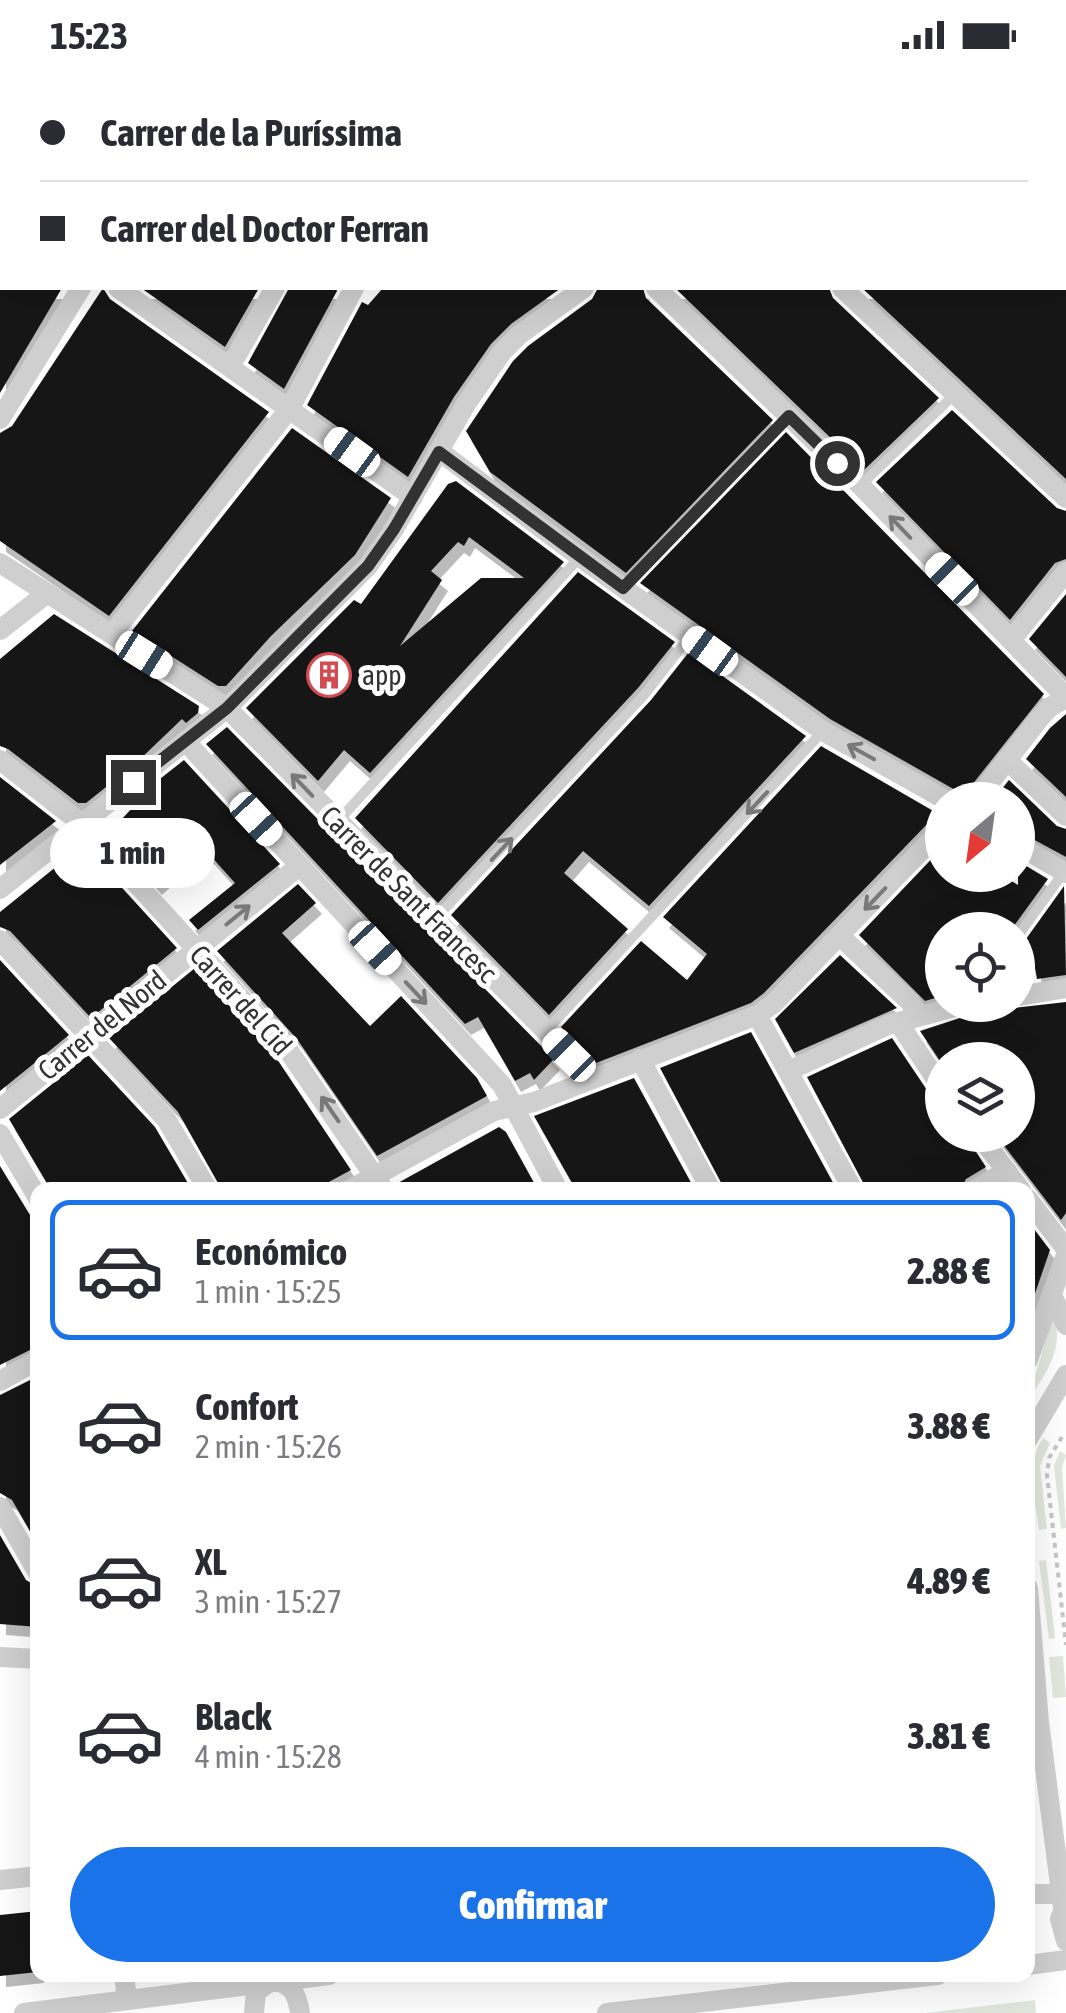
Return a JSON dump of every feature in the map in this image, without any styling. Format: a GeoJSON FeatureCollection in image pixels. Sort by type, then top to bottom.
{"type":"FeatureCollection","features":[{"type":"Feature","properties":{"kind":"street"},"geometry":{"type":"LineString","coordinates":[[0,418],[80,290]]}},
{"type":"Feature","properties":{"kind":"street"},"geometry":{"type":"LineString","coordinates":[[121,290],[413,497]]}},
{"type":"Feature","properties":{"kind":"street"},"geometry":{"type":"LineString","coordinates":[[230,365],[273,290]]}},
{"type":"Feature","properties":{"kind":"street"},"geometry":{"type":"LineString","coordinates":[[112,634],[290,408],[353,290]]}},
{"type":"Feature","properties":{"kind":"street"},"geometry":{"type":"LineString","coordinates":[[0,889],[227,708],[368,566],[502,352],[581,290]]}},
{"type":"Feature","properties":{"kind":"street"},"geometry":{"type":"LineString","coordinates":[[658,290],[861,486],[1066,698],[1050,707],[990,782]]}},
{"type":"Feature","properties":{"kind":"street"},"geometry":{"type":"LineString","coordinates":[[844,290],[1066,498]]}},
{"type":"Feature","properties":{"kind":"street"},"geometry":{"type":"LineString","coordinates":[[439,452],[823,731],[925,788]]}},
{"type":"Feature","properties":{"kind":"street","name":"Carrer de Sant Francesc"},"geometry":{"type":"LineString","coordinates":[[0,563],[227,708],[592,1078]]}},
{"type":"Feature","properties":{"kind":"street"},"geometry":{"type":"LineString","coordinates":[[1011,640],[1066,572]]}},
{"type":"Feature","properties":{"kind":"street"},"geometry":{"type":"LineString","coordinates":[[0,630],[46,594]]}},
{"type":"Feature","properties":{"kind":"street"},"geometry":{"type":"LineString","coordinates":[[184,741],[502,1085],[554,1182]]}},
{"type":"Feature","properties":{"kind":"street","name":"Carrer del Cid"},"geometry":{"type":"LineString","coordinates":[[0,760],[81,823],[286,1047],[379,1182]]}},
{"type":"Feature","properties":{"kind":"street"},"geometry":{"type":"LineString","coordinates":[[1007,760],[1066,816]]}},
{"type":"Feature","properties":{"kind":"street"},"geometry":{"type":"LineString","coordinates":[[382,1182],[494,1111],[534,1102],[758,1015],[925,848]]}},
{"type":"Feature","properties":{"kind":"street"},"geometry":{"type":"LineString","coordinates":[[1035,855],[1065,873]]}},
{"type":"Feature","properties":{"kind":"street","name":"Carrer del Nord"},"geometry":{"type":"LineString","coordinates":[[0,1109],[299,866]]}},
{"type":"Feature","properties":{"kind":"street"},"geometry":{"type":"LineString","coordinates":[[840,936],[911,1003],[907,1019],[925,1054]]}},
{"type":"Feature","properties":{"kind":"street"},"geometry":{"type":"LineString","coordinates":[[0,940],[166,1119],[203,1182]]}},
{"type":"Feature","properties":{"kind":"street"},"geometry":{"type":"LineString","coordinates":[[1035,993],[1066,988]]}},
{"type":"Feature","properties":{"kind":"street"},"geometry":{"type":"LineString","coordinates":[[788,1071],[925,1014]]}},
{"type":"Feature","properties":{"kind":"street"},"geometry":{"type":"LineString","coordinates":[[758,1015],[849,1182]]}},
{"type":"Feature","properties":{"kind":"street"},"geometry":{"type":"LineString","coordinates":[[640,1059],[707,1182]]}},
{"type":"Feature","properties":{"kind":"street"},"geometry":{"type":"LineString","coordinates":[[0,1134],[30,1185]]}},
{"type":"Feature","properties":{"kind":"street"},"geometry":{"type":"LineString","coordinates":[[992,1152],[1015,1182]]}},
{"type":"Feature","properties":{"kind":"street"},"geometry":{"type":"LineString","coordinates":[[989,1182],[1007,1172]]}},
{"type":"Feature","properties":{"kind":"street"},"geometry":{"type":"LineString","coordinates":[[1035,1209],[1066,1252],[1035,1341]]}},
{"type":"Feature","properties":{"kind":"street"},"geometry":{"type":"LineString","coordinates":[[1052,1296],[1066,1324]]}},
{"type":"Feature","properties":{"kind":"street"},"geometry":{"type":"LineString","coordinates":[[0,1381],[30,1364]]}},
{"type":"Feature","properties":{"kind":"street"},"geometry":{"type":"LineString","coordinates":[[1035,1428],[1066,1376]]}},
{"type":"Feature","properties":{"kind":"street"},"geometry":{"type":"LineString","coordinates":[[0,1507],[30,1559]]}},
{"type":"Feature","properties":{"kind":"street"},"geometry":{"type":"LineString","coordinates":[[0,1657],[30,1659]]}},
{"type":"Feature","properties":{"kind":"street"},"geometry":{"type":"LineString","coordinates":[[1035,1733],[1064,1900],[1060,1929],[1066,1941]]}},
{"type":"Feature","properties":{"kind":"street"},"geometry":{"type":"LineString","coordinates":[[0,1880],[30,1877]]}},
{"type":"Feature","properties":{"kind":"street"},"geometry":{"type":"LineString","coordinates":[[1035,1895],[1064,1900]]}},
{"type":"Feature","properties":{"kind":"street"},"geometry":{"type":"LineString","coordinates":[[1035,1964],[1066,1960]]}},
{"type":"Feature","properties":{"kind":"street"},"geometry":{"type":"LineString","coordinates":[[125,1982],[127,1998]]}},
{"type":"Feature","properties":{"kind":"street"},"geometry":{"type":"LineString","coordinates":[[24,2013],[263,1982]]}},
{"type":"Feature","properties":{"kind":"street"},"geometry":{"type":"LineString","coordinates":[[254,2013],[256,1992],[270,1982]]}},
{"type":"Feature","properties":{"kind":"street"},"geometry":{"type":"LineString","coordinates":[[275,1982],[289,1986],[298,1996],[300,2013]]}},
{"type":"Feature","properties":{"kind":"street"},"geometry":{"type":"LineString","coordinates":[[607,2013],[877,1982]]}},
{"type":"Feature","properties":{"kind":"lane"},"geometry":{"type":"LineString","coordinates":[[861,486],[956,393]]}},
{"type":"Feature","properties":{"kind":"lane"},"geometry":{"type":"LineString","coordinates":[[623,588],[789,416]]}},
{"type":"Feature","properties":{"kind":"lane"},"geometry":{"type":"LineString","coordinates":[[338,822],[580,558]]}},
{"type":"Feature","properties":{"kind":"lane"},"geometry":{"type":"LineString","coordinates":[[435,920],[645,694],[690,636]]}},
{"type":"Feature","properties":{"kind":"lane"},"geometry":{"type":"LineString","coordinates":[[546,1032],[823,731]]}},
{"type":"Feature","properties":{"kind":"lane"},"geometry":{"type":"LineString","coordinates":[[1035,913],[1065,873]]}},
{"type":"Feature","properties":{"kind":"path"},"geometry":{"type":"LineString","coordinates":[[1062,1437],[1048,1458],[1047,1474],[1066,1644]]}},
{"type":"Feature","properties":{"kind":"shaded area"},"geometry":{"type":"Polygon","coordinates":[[[1053,1317],[1055,1349],[1035,1389],[1035,1376],[1053,1317]]]}},
{"type":"Feature","properties":{"kind":"shaded area"},"geometry":{"type":"Polygon","coordinates":[[[1043,1438],[1050,1443],[1040,1466],[1047,1529],[1039,1530],[1035,1501],[1037,1448],[1043,1438]]]}},
{"type":"Feature","properties":{"kind":"shaded area"},"geometry":{"type":"Polygon","coordinates":[[[1060,1451],[1066,1455],[1062,1467],[1066,1528],[1061,1529],[1054,1466],[1060,1451]]]}},
{"type":"Feature","properties":{"kind":"shaded area"},"geometry":{"type":"Polygon","coordinates":[[[1046,1560],[1055,1638],[1049,1639],[1039,1561],[1046,1560]]]}},
{"type":"Feature","properties":{"kind":"shaded area"},"geometry":{"type":"Polygon","coordinates":[[[1063,1656],[1066,1697],[1053,1698],[1049,1657],[1063,1656]]]}},
{"type":"Feature","properties":{"kind":"shaded area"},"geometry":{"type":"Polygon","coordinates":[[[1035,2000],[1036,2013],[925,2013],[1035,2000]]]}},
{"type":"Feature","properties":{"kind":"building"},"geometry":{"type":"Polygon","coordinates":[[[0,290],[61,290],[0,393],[0,290]]]}},
{"type":"Feature","properties":{"kind":"building"},"geometry":{"type":"Polygon","coordinates":[[[102,290],[269,412],[109,616],[0,541],[0,433],[12,426],[102,290]]]}},
{"type":"Feature","properties":{"kind":"building"},"geometry":{"type":"Polygon","coordinates":[[[144,290],[258,290],[225,347],[144,290]]]}},
{"type":"Feature","properties":{"kind":"building"},"geometry":{"type":"Polygon","coordinates":[[[288,290],[337,290],[284,389],[248,363],[288,290]]]}},
{"type":"Feature","properties":{"kind":"building"},"geometry":{"type":"Polygon","coordinates":[[[381,290],[558,290],[511,324],[491,344],[454,397],[408,477],[307,405],[362,302],[368,305],[381,290]]]}},
{"type":"Feature","properties":{"kind":"building"},"geometry":{"type":"Polygon","coordinates":[[[597,290],[644,290],[646,298],[773,420],[626,573],[490,472],[466,431],[513,361],[592,299],[597,290]]]}},
{"type":"Feature","properties":{"kind":"building"},"geometry":{"type":"Polygon","coordinates":[[[677,290],[830,290],[833,298],[939,398],[864,470],[677,290]]]}},
{"type":"Feature","properties":{"kind":"building"},"geometry":{"type":"Polygon","coordinates":[[[864,290],[1066,290],[1066,479],[864,290]]]}},
{"type":"Feature","properties":{"kind":"building"},"geometry":{"type":"Polygon","coordinates":[[[952,410],[1057,508],[1066,511],[1066,559],[1055,563],[1010,620],[876,482],[952,410]]]}},
{"type":"Feature","properties":{"kind":"building"},"geometry":{"type":"Polygon","coordinates":[[[292,428],[391,498],[355,555],[271,636],[226,686],[218,686],[132,631],[292,428]]]}},
{"type":"Feature","properties":{"kind":"building"},"geometry":{"type":"Polygon","coordinates":[[[786,432],[1044,694],[974,782],[941,782],[830,719],[640,583],[786,432]]]}},
{"type":"Feature","properties":{"kind":"building"},"geometry":{"type":"Polygon","coordinates":[[[456,481],[564,562],[370,773],[344,750],[318,781],[246,708],[354,600],[361,604],[448,484],[456,481]],[[469,537],[464,546],[458,542],[431,571],[442,580],[400,646],[481,578],[524,578],[469,537]]]}},
{"type":"Feature","properties":{"kind":"building"},"geometry":{"type":"Polygon","coordinates":[[[578,572],[675,642],[638,688],[438,903],[355,818],[578,572]]]}},
{"type":"Feature","properties":{"kind":"building"},"geometry":{"type":"Polygon","coordinates":[[[1066,594],[1066,677],[1029,639],[1066,594]]]}},
{"type":"Feature","properties":{"kind":"building"},"geometry":{"type":"Polygon","coordinates":[[[54,614],[199,706],[198,713],[186,723],[182,719],[86,803],[78,803],[0,746],[0,659],[54,614]]]}},
{"type":"Feature","properties":{"kind":"building"},"geometry":{"type":"Polygon","coordinates":[[[689,652],[806,736],[649,906],[583,851],[564,873],[628,929],[549,1015],[451,915],[651,700],[689,652]]]}},
{"type":"Feature","properties":{"kind":"building"},"geometry":{"type":"Polygon","coordinates":[[[1066,714],[1066,797],[1026,759],[1066,714]]]}},
{"type":"Feature","properties":{"kind":"building"},"geometry":{"type":"Polygon","coordinates":[[[227,727],[554,1059],[534,1080],[530,1073],[515,1081],[478,1017],[465,1024],[206,744],[227,727]]]}},
{"type":"Feature","properties":{"kind":"building"},"geometry":{"type":"Polygon","coordinates":[[[821,746],[925,806],[925,826],[764,993],[751,1003],[596,1063],[561,1027],[641,941],[687,980],[707,954],[663,917],[821,746]]]}},
{"type":"Feature","properties":{"kind":"building"},"geometry":{"type":"Polygon","coordinates":[[[184,760],[280,864],[198,930],[189,920],[235,883],[208,853],[200,860],[192,852],[156,884],[109,833],[156,782],[184,760]]]}},
{"type":"Feature","properties":{"kind":"building"},"geometry":{"type":"Polygon","coordinates":[[[0,777],[56,821],[0,865],[0,777]]]}},
{"type":"Feature","properties":{"kind":"building"},"geometry":{"type":"Polygon","coordinates":[[[1035,805],[1057,826],[1066,829],[1066,857],[1035,840],[1035,805]]]}},
{"type":"Feature","properties":{"kind":"building"},"geometry":{"type":"Polygon","coordinates":[[[83,845],[177,948],[91,1018],[10,931],[0,927],[0,912],[83,845]]]}},
{"type":"Feature","properties":{"kind":"building"},"geometry":{"type":"Polygon","coordinates":[[[925,866],[925,892],[1035,892],[1035,871],[1048,879],[1024,912],[925,912],[925,1001],[859,935],[925,866]]]}},
{"type":"Feature","properties":{"kind":"building"},"geometry":{"type":"Polygon","coordinates":[[[298,884],[316,903],[282,933],[370,1026],[401,996],[477,1078],[487,1096],[377,1156],[297,1039],[217,951],[298,884]]]}},
{"type":"Feature","properties":{"kind":"building"},"geometry":{"type":"Polygon","coordinates":[[[1064,886],[1066,975],[1037,979],[1035,926],[1064,886]]]}},
{"type":"Feature","properties":{"kind":"building"},"geometry":{"type":"Polygon","coordinates":[[[840,955],[897,1008],[794,1053],[775,1019],[840,955]]]}},
{"type":"Feature","properties":{"kind":"building"},"geometry":{"type":"Polygon","coordinates":[[[0,960],[69,1035],[0,1091],[0,960]]]}},
{"type":"Feature","properties":{"kind":"building"},"geometry":{"type":"Polygon","coordinates":[[[195,968],[275,1056],[351,1170],[329,1182],[217,1182],[178,1112],[109,1038],[195,968]]]}},
{"type":"Feature","properties":{"kind":"building"},"geometry":{"type":"Polygon","coordinates":[[[1066,1002],[1066,1213],[1061,1220],[1009,1152],[1035,1152],[1035,1042],[927,1042],[920,1031],[947,1022],[1035,1022],[1035,1006],[1066,1002]]]}},
{"type":"Feature","properties":{"kind":"building"},"geometry":{"type":"Polygon","coordinates":[[[751,1032],[833,1182],[721,1182],[660,1068],[751,1032]]]}},
{"type":"Feature","properties":{"kind":"building"},"geometry":{"type":"Polygon","coordinates":[[[892,1038],[925,1087],[925,1152],[976,1152],[986,1167],[964,1182],[863,1182],[807,1077],[892,1038]]]}},
{"type":"Feature","properties":{"kind":"building"},"geometry":{"type":"Polygon","coordinates":[[[88,1055],[155,1127],[187,1182],[46,1182],[9,1119],[88,1055]]]}},
{"type":"Feature","properties":{"kind":"building"},"geometry":{"type":"Polygon","coordinates":[[[634,1078],[691,1182],[571,1182],[534,1116],[634,1078]]]}},
{"type":"Feature","properties":{"kind":"building"},"geometry":{"type":"Polygon","coordinates":[[[499,1127],[506,1132],[534,1182],[400,1182],[499,1127]]]}},
{"type":"Feature","properties":{"kind":"building"},"geometry":{"type":"Polygon","coordinates":[[[0,1166],[30,1215],[30,1350],[0,1365],[0,1166]]]}},
{"type":"Feature","properties":{"kind":"building"},"geometry":{"type":"Polygon","coordinates":[[[1035,1230],[1050,1250],[1035,1294],[1035,1230]]]}},
{"type":"Feature","properties":{"kind":"building"},"geometry":{"type":"Polygon","coordinates":[[[30,1380],[30,1531],[12,1500],[0,1493],[0,1395],[30,1380]]]}},
{"type":"Feature","properties":{"kind":"building"},"geometry":{"type":"Polygon","coordinates":[[[0,1535],[30,1582],[30,1626],[0,1624],[0,1535]]]}},
{"type":"Feature","properties":{"kind":"building"},"geometry":{"type":"Polygon","coordinates":[[[30,1912],[30,1973],[0,1976],[0,1915],[30,1912]]]}},
{"type":"Feature","properties":{"kind":"place","name":"app"},"geometry":{"type":"Point","coordinates":[329,675]}},
{"type":"Feature","properties":{"kind":"route"},"geometry":{"type":"LineString","coordinates":[[133,782],[227,708],[368,566],[439,452],[623,588],[789,416],[837,463]]}}]}
